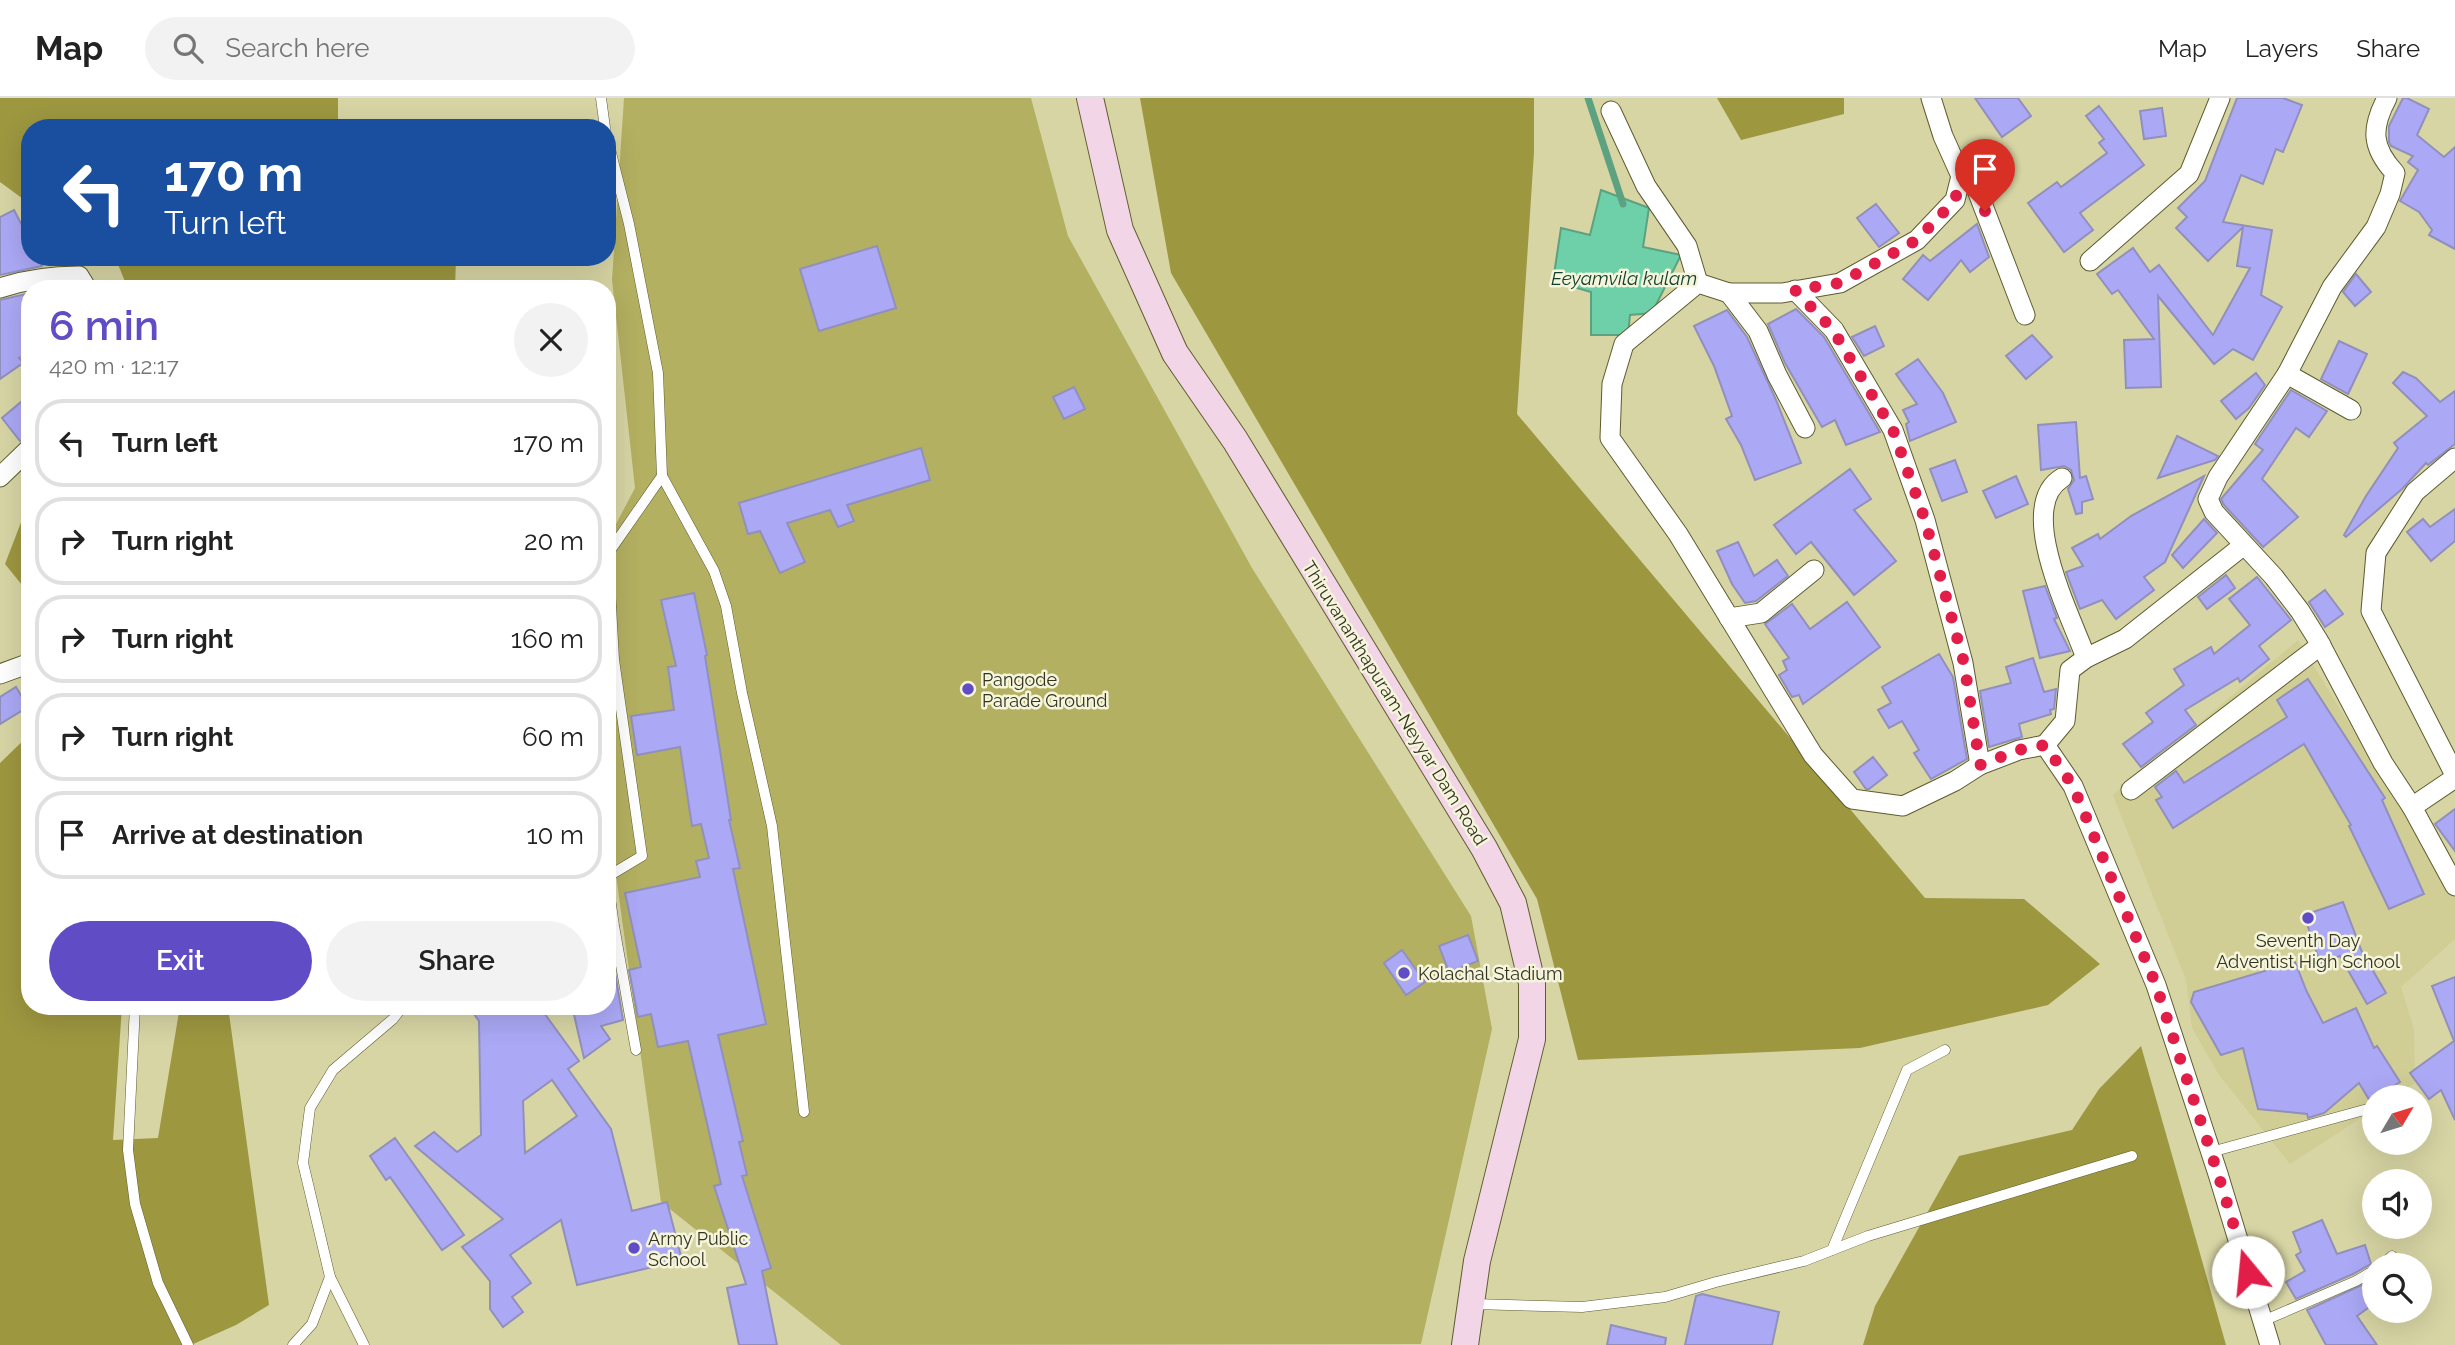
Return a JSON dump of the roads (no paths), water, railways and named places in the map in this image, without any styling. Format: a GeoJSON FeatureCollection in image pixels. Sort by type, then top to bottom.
{"type":"FeatureCollection","features":[{"type":"Feature","properties":{"kind":"main road","name":"Thiruvananthapuram-Neyyar Dam Road"},"geometry":{"type":"LineString","coordinates":[[1090,98],[1120,230],[1175,353],[1235,440],[1484,848],[1513,903],[1532,983],[1532,1039],[1477,1261],[1465,1345]]}},
{"type":"Feature","properties":{"kind":"street"},"geometry":{"type":"LineString","coordinates":[[1931,98],[1943,136],[1961,176],[1975,185],[2025,315]]}},
{"type":"Feature","properties":{"kind":"street"},"geometry":{"type":"LineString","coordinates":[[2090,261],[2189,174],[2220,98]]}},
{"type":"Feature","properties":{"kind":"street"},"geometry":{"type":"LineString","coordinates":[[2387,98],[2377,116],[2376,145],[2395,173],[2390,194],[2376,227],[2332,287],[2287,374],[2218,477],[2207,499],[2214,512],[2274,576],[2321,645],[2384,763],[2412,807],[2455,886]]}},
{"type":"Feature","properties":{"kind":"street"},"geometry":{"type":"LineString","coordinates":[[1611,111],[1646,186],[1687,246],[1699,283]]}},
{"type":"Feature","properties":{"kind":"street"},"geometry":{"type":"LineString","coordinates":[[1699,283],[1729,293],[1782,292],[1840,283],[1917,240],[1955,200],[1961,176]]}},
{"type":"Feature","properties":{"kind":"street"},"geometry":{"type":"LineString","coordinates":[[22,280],[79,276],[81,280]]}},
{"type":"Feature","properties":{"kind":"street"},"geometry":{"type":"LineString","coordinates":[[0,288],[21,280]]}},
{"type":"Feature","properties":{"kind":"street"},"geometry":{"type":"LineString","coordinates":[[1699,283],[1624,344],[1612,384],[1610,438],[1678,534],[1813,755],[1852,799],[1903,806],[1955,781],[1980,765],[2019,750],[2045,745],[2065,721],[2070,670],[2086,658],[2125,639],[2244,545]]}},
{"type":"Feature","properties":{"kind":"street"},"geometry":{"type":"LineString","coordinates":[[1795,290],[1833,330],[1893,430],[1925,520],[1964,663],[1980,765]]}},
{"type":"Feature","properties":{"kind":"street"},"geometry":{"type":"LineString","coordinates":[[1729,293],[1758,331],[1805,428]]}},
{"type":"Feature","properties":{"kind":"street"},"geometry":{"type":"LineString","coordinates":[[2287,374],[2351,410]]}},
{"type":"Feature","properties":{"kind":"street"},"geometry":{"type":"LineString","coordinates":[[0,477],[21,457]]}},
{"type":"Feature","properties":{"kind":"street"},"geometry":{"type":"LineString","coordinates":[[2412,807],[2455,776],[2371,611],[2376,553],[2415,492],[2455,458]]}},
{"type":"Feature","properties":{"kind":"street"},"geometry":{"type":"LineString","coordinates":[[2062,478],[2054,483],[2048,492],[2043,503],[2042,518],[2057,587],[2086,658]]}},
{"type":"Feature","properties":{"kind":"street"},"geometry":{"type":"LineString","coordinates":[[1729,618],[1761,613],[1814,570]]}},
{"type":"Feature","properties":{"kind":"street"},"geometry":{"type":"LineString","coordinates":[[2131,790],[2321,645]]}},
{"type":"Feature","properties":{"kind":"street"},"geometry":{"type":"LineString","coordinates":[[0,674],[21,666]]}},
{"type":"Feature","properties":{"kind":"street"},"geometry":{"type":"LineString","coordinates":[[2045,745],[2073,786],[2156,985],[2270,1345]]}},
{"type":"Feature","properties":{"kind":"lane"},"geometry":{"type":"LineString","coordinates":[[601,98],[604,119]]}},
{"type":"Feature","properties":{"kind":"lane"},"geometry":{"type":"LineString","coordinates":[[616,173],[658,373],[662,476],[714,571],[726,606],[742,694],[772,826],[804,1112]]}},
{"type":"Feature","properties":{"kind":"lane"},"geometry":{"type":"LineString","coordinates":[[616,542],[662,476]]}},
{"type":"Feature","properties":{"kind":"lane"},"geometry":{"type":"LineString","coordinates":[[616,674],[642,856],[616,872]]}},
{"type":"Feature","properties":{"kind":"lane"},"geometry":{"type":"LineString","coordinates":[[616,955],[636,1050]]}},
{"type":"Feature","properties":{"kind":"lane"},"geometry":{"type":"LineString","coordinates":[[135,1015],[128,1150],[135,1204],[158,1283],[188,1345]]}},
{"type":"Feature","properties":{"kind":"lane"},"geometry":{"type":"LineString","coordinates":[[364,1345],[330,1277],[303,1163],[310,1108],[333,1070],[396,1015]]}},
{"type":"Feature","properties":{"kind":"lane"},"geometry":{"type":"LineString","coordinates":[[1832,1250],[1907,1070],[1945,1050]]}},
{"type":"Feature","properties":{"kind":"lane"},"geometry":{"type":"LineString","coordinates":[[2211,1152],[2362,1111]]}},
{"type":"Feature","properties":{"kind":"lane"},"geometry":{"type":"LineString","coordinates":[[1469,1304],[1582,1307],[1665,1297],[1804,1261],[1868,1236],[2132,1156]]}},
{"type":"Feature","properties":{"kind":"lane"},"geometry":{"type":"LineString","coordinates":[[293,1345],[312,1324],[330,1277]]}},
{"type":"Feature","properties":{"kind":"lane"},"geometry":{"type":"LineString","coordinates":[[2263,1321],[2362,1278]]}},
{"type":"Feature","properties":{"kind":"water","name":"Eeyamvila kulam"},"geometry":{"type":"Polygon","coordinates":[[[1601,190],[1649,208],[1643,247],[1681,255],[1652,313],[1630,315],[1628,335],[1591,335],[1591,292],[1553,281],[1561,228],[1590,235],[1601,190]]]}},
{"type":"Feature","properties":{"kind":"waterway"},"geometry":{"type":"LineString","coordinates":[[1588,98],[1623,204]]}},
{"type":"Feature","properties":{"kind":"place","name":"Pangode Parade Ground"},"geometry":{"type":"Point","coordinates":[968,689]}},
{"type":"Feature","properties":{"kind":"place","name":"Seventh Day Adventist High School"},"geometry":{"type":"Point","coordinates":[2308,918]}},
{"type":"Feature","properties":{"kind":"place","name":"Kolachal Stadium"},"geometry":{"type":"Point","coordinates":[1404,973]}},
{"type":"Feature","properties":{"kind":"place","name":"Army Public School"},"geometry":{"type":"Point","coordinates":[634,1248]}}]}
